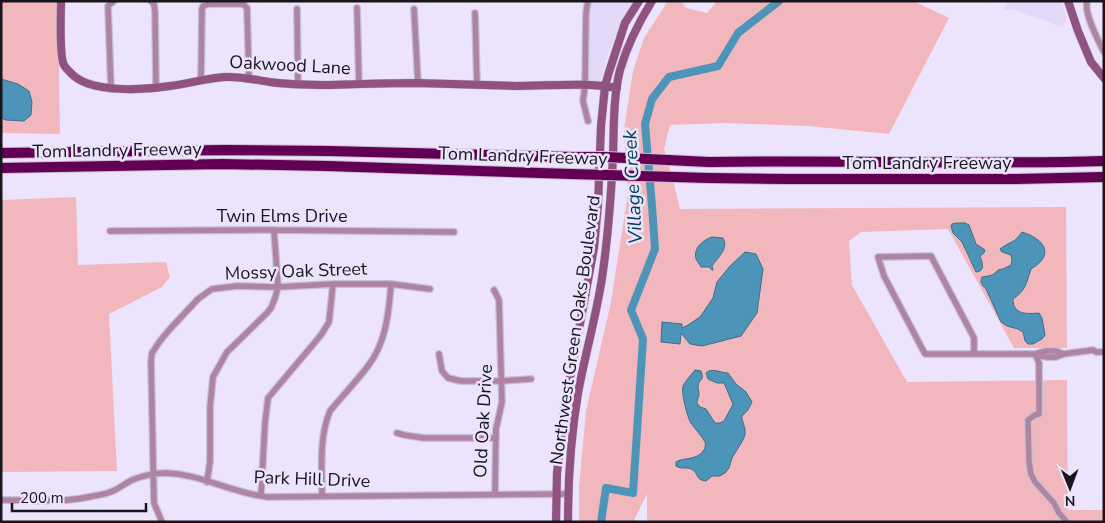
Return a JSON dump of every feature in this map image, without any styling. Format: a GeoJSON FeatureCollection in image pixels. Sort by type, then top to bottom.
{"type":"FeatureCollection","features":[{"type":"Feature","properties":{"kind":"highway","name":"Tom Landry Freeway"},"geometry":{"type":"LineString","coordinates":[[1,153],[244,150],[709,162],[975,163],[1104,161]]}},
{"type":"Feature","properties":{"kind":"highway","name":"Tom Landry Freeway"},"geometry":{"type":"LineString","coordinates":[[1,168],[222,164],[709,178],[1014,179],[1104,177]]}},
{"type":"Feature","properties":{"kind":"main road","name":"Oakwood Lane"},"geometry":{"type":"LineString","coordinates":[[61,1],[64,66],[75,77],[96,86],[132,89],[156,88],[226,77],[298,84],[585,85],[617,88]]}},
{"type":"Feature","properties":{"kind":"main road","name":"Northwest Green Oaks Boulevard"},"geometry":{"type":"LineString","coordinates":[[556,522],[559,447],[564,410],[594,248],[605,86],[625,23],[639,1]]}},
{"type":"Feature","properties":{"kind":"main road","name":"Northwest Green Oaks Boulevard"},"geometry":{"type":"LineString","coordinates":[[568,522],[572,438],[578,394],[602,280],[606,251],[617,88],[620,71],[627,51],[640,20],[652,1]]}},
{"type":"Feature","properties":{"kind":"main road"},"geometry":{"type":"LineString","coordinates":[[1069,1],[1078,31],[1091,62],[1104,78]]}},
{"type":"Feature","properties":{"kind":"street"},"geometry":{"type":"LineString","coordinates":[[111,88],[108,6],[114,1]]}},
{"type":"Feature","properties":{"kind":"street"},"geometry":{"type":"LineString","coordinates":[[152,1],[155,22],[156,88]]}},
{"type":"Feature","properties":{"kind":"street"},"geometry":{"type":"LineString","coordinates":[[588,1],[583,101],[588,121]]}},
{"type":"Feature","properties":{"kind":"street"},"geometry":{"type":"LineString","coordinates":[[1086,1],[1092,27],[1104,52]]}},
{"type":"Feature","properties":{"kind":"street"},"geometry":{"type":"LineString","coordinates":[[201,80],[202,9],[209,4],[240,4],[245,6],[248,11],[249,78]]}},
{"type":"Feature","properties":{"kind":"street"},"geometry":{"type":"LineString","coordinates":[[357,8],[359,84]]}},
{"type":"Feature","properties":{"kind":"street"},"geometry":{"type":"LineString","coordinates":[[297,9],[298,84]]}},
{"type":"Feature","properties":{"kind":"street"},"geometry":{"type":"LineString","coordinates":[[414,9],[418,83]]}},
{"type":"Feature","properties":{"kind":"street"},"geometry":{"type":"LineString","coordinates":[[475,13],[477,85]]}},
{"type":"Feature","properties":{"kind":"street"},"geometry":{"type":"LineString","coordinates":[[207,482],[210,462],[210,407],[213,377],[227,352],[271,308],[278,287],[274,230]]}},
{"type":"Feature","properties":{"kind":"street","name":"Twin Elms Drive"},"geometry":{"type":"LineString","coordinates":[[110,231],[454,232]]}},
{"type":"Feature","properties":{"kind":"street"},"geometry":{"type":"LineString","coordinates":[[974,354],[974,338],[931,256],[878,257],[884,276],[925,354],[974,354],[1035,354],[1046,350],[1056,350],[1064,354],[1093,350],[1104,352]]}},
{"type":"Feature","properties":{"kind":"street"},"geometry":{"type":"LineString","coordinates":[[261,496],[268,398],[321,335],[329,322],[333,284]]}},
{"type":"Feature","properties":{"kind":"street","name":"Mossy Oak Street"},"geometry":{"type":"LineString","coordinates":[[162,522],[154,503],[152,353],[160,341],[198,299],[212,289],[237,286],[278,287],[333,284],[391,284],[430,289]]}},
{"type":"Feature","properties":{"kind":"street"},"geometry":{"type":"LineString","coordinates":[[322,496],[323,441],[326,420],[330,411],[368,365],[380,345],[386,326],[391,284]]}},
{"type":"Feature","properties":{"kind":"street","name":"Old Oak Drive"},"geometry":{"type":"LineString","coordinates":[[494,290],[499,300],[502,381],[502,402],[496,430],[495,495]]}},
{"type":"Feature","properties":{"kind":"street"},"geometry":{"type":"LineString","coordinates":[[439,354],[442,371],[448,378],[502,381],[531,379]]}},
{"type":"Feature","properties":{"kind":"street"},"geometry":{"type":"LineString","coordinates":[[1035,354],[1039,363],[1039,414],[1028,420],[1030,470],[1035,482],[1054,503],[1059,513],[1067,522]]}},
{"type":"Feature","properties":{"kind":"street"},"geometry":{"type":"LineString","coordinates":[[397,432],[404,436],[424,438],[496,438]]}},
{"type":"Feature","properties":{"kind":"street","name":"Park Hill Drive"},"geometry":{"type":"LineString","coordinates":[[1,500],[68,500],[92,497],[153,474],[181,475],[261,496],[568,494]]}},
{"type":"Feature","properties":{"kind":"shaded area"},"geometry":{"type":"Polygon","coordinates":[[[1,1],[58,1],[60,134],[1,133],[1,1]]]}},
{"type":"Feature","properties":{"kind":"shaded area"},"geometry":{"type":"Polygon","coordinates":[[[589,1],[635,1],[620,26],[608,53],[600,84],[587,84],[589,1]]]}},
{"type":"Feature","properties":{"kind":"shaded area"},"geometry":{"type":"Polygon","coordinates":[[[668,1],[681,1],[686,8],[707,13],[717,1],[913,1],[949,18],[889,134],[808,126],[725,123],[670,125],[664,149],[680,209],[1066,207],[1067,348],[1014,348],[948,229],[861,232],[849,241],[852,285],[907,382],[1067,380],[1068,510],[1104,510],[1104,522],[647,522],[647,494],[635,518],[635,522],[579,522],[579,487],[586,411],[611,302],[628,193],[624,129],[633,71],[644,38],[668,1]]]}},
{"type":"Feature","properties":{"kind":"shaded area"},"geometry":{"type":"Polygon","coordinates":[[[1007,1],[1061,1],[1067,21],[1062,27],[1015,10],[1004,10],[1007,1]]]}},
{"type":"Feature","properties":{"kind":"shaded area"},"geometry":{"type":"Polygon","coordinates":[[[76,197],[78,265],[166,262],[170,277],[162,287],[109,314],[117,471],[1,472],[1,200],[76,197]]]}},
{"type":"Feature","properties":{"kind":"water"},"geometry":{"type":"Polygon","coordinates":[[[1,79],[18,84],[29,91],[32,102],[31,115],[24,121],[1,118],[1,79]]]}},
{"type":"Feature","properties":{"kind":"water"},"geometry":{"type":"Polygon","coordinates":[[[956,223],[969,225],[976,244],[985,250],[980,256],[982,261],[981,270],[976,272],[962,242],[953,233],[951,226],[956,223]]]}},
{"type":"Feature","properties":{"kind":"water"},"geometry":{"type":"Polygon","coordinates":[[[1022,232],[1041,243],[1045,253],[1038,264],[1031,269],[1023,290],[1013,299],[1015,308],[1018,311],[1039,313],[1042,318],[1045,335],[1033,344],[1028,344],[1025,341],[1023,332],[1001,322],[981,282],[982,277],[991,275],[1011,265],[1011,255],[1002,252],[1000,249],[1014,241],[1022,232]]]}},
{"type":"Feature","properties":{"kind":"water"},"geometry":{"type":"Polygon","coordinates":[[[712,237],[723,238],[725,246],[712,266],[713,270],[709,267],[701,267],[695,255],[697,248],[705,240],[712,237]]]}},
{"type":"Feature","properties":{"kind":"water"},"geometry":{"type":"Polygon","coordinates":[[[745,252],[756,254],[763,269],[757,313],[741,336],[702,346],[690,344],[681,333],[680,344],[661,342],[662,322],[682,324],[682,328],[700,317],[713,298],[717,282],[745,252]]]}},
{"type":"Feature","properties":{"kind":"water"},"geometry":{"type":"Polygon","coordinates":[[[695,370],[701,371],[702,377],[698,386],[697,403],[700,407],[706,409],[715,423],[724,421],[733,404],[724,383],[717,383],[708,379],[706,373],[708,371],[728,373],[736,384],[746,392],[752,402],[742,416],[745,435],[732,458],[729,468],[720,476],[712,476],[706,481],[699,478],[691,469],[676,466],[676,462],[679,460],[698,456],[705,446],[704,440],[689,420],[683,393],[683,386],[695,370]]]}},
{"type":"Feature","properties":{"kind":"waterway","name":"Village Creek"},"geometry":{"type":"LineString","coordinates":[[601,522],[606,488],[633,493],[643,339],[631,310],[655,249],[645,124],[652,99],[669,77],[718,66],[738,33],[779,1]]}}]}
